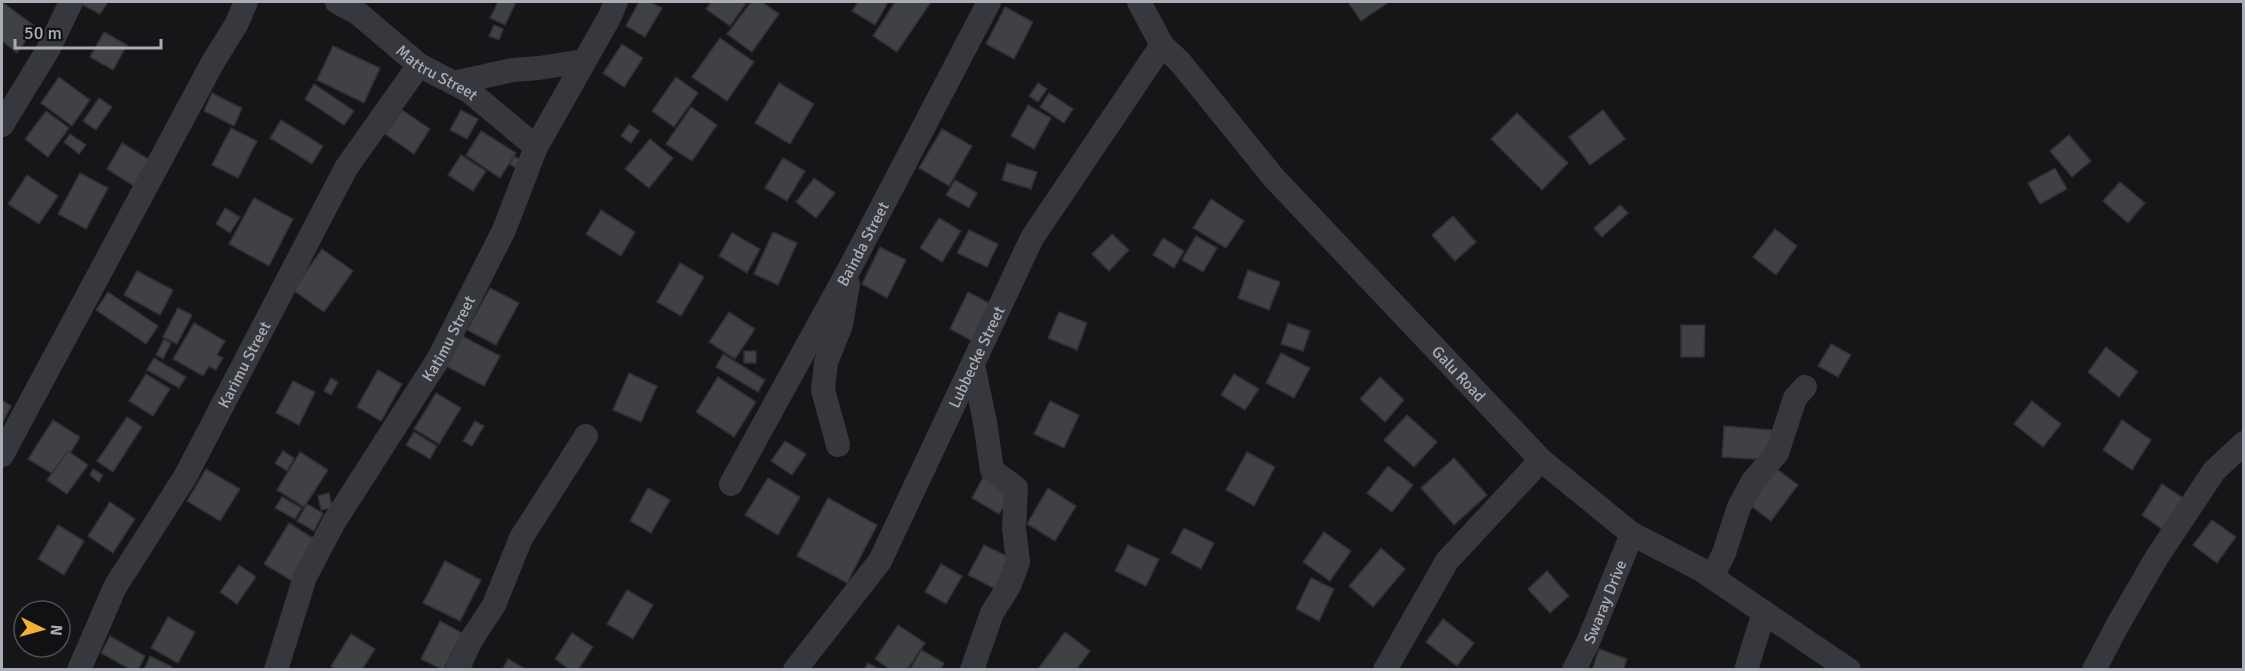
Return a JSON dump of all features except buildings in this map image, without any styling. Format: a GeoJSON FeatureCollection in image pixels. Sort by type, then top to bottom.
{"type":"FeatureCollection","features":[{"type":"Feature","properties":{"kind":"street"},"geometry":{"type":"LineString","coordinates":[[2,125],[49,48],[71,2]]}},
{"type":"Feature","properties":{"kind":"street"},"geometry":{"type":"LineString","coordinates":[[2,455],[213,62],[236,25],[246,2]]}},
{"type":"Feature","properties":{"kind":"street","name":"Mattru Street"},"geometry":{"type":"LineString","coordinates":[[337,2],[359,14],[418,65],[469,91],[536,147]]}},
{"type":"Feature","properties":{"kind":"street","name":"Katimu Street"},"geometry":{"type":"LineString","coordinates":[[276,669],[305,577],[334,522],[439,358],[504,230],[536,147],[616,2]]}},
{"type":"Feature","properties":{"kind":"street","name":"Bainda Street"},"geometry":{"type":"LineString","coordinates":[[731,484],[852,264],[989,2]]}},
{"type":"Feature","properties":{"kind":"street","name":"Galu Road"},"geometry":{"type":"LineString","coordinates":[[1139,2],[1162,45],[1180,62],[1274,178],[1540,460],[1632,534],[1712,577],[1849,669]]}},
{"type":"Feature","properties":{"kind":"street","name":"Lubbecke Street"},"geometry":{"type":"LineString","coordinates":[[795,669],[880,561],[1032,238],[1162,45]]}},
{"type":"Feature","properties":{"kind":"street"},"geometry":{"type":"LineString","coordinates":[[453,83],[513,70],[584,61]]}},
{"type":"Feature","properties":{"kind":"street","name":"Karimu Street"},"geometry":{"type":"LineString","coordinates":[[79,669],[115,587],[185,477],[346,168],[418,65]]}},
{"type":"Feature","properties":{"kind":"street"},"geometry":{"type":"LineString","coordinates":[[838,446],[823,390],[826,362],[841,325],[852,264]]}},
{"type":"Feature","properties":{"kind":"street"},"geometry":{"type":"LineString","coordinates":[[972,669],[993,613],[1009,586],[1018,562],[1014,528],[1016,488],[992,471],[973,364]]}},
{"type":"Feature","properties":{"kind":"street"},"geometry":{"type":"LineString","coordinates":[[1712,577],[1724,553],[1739,507],[1753,481],[1777,453],[1795,398],[1805,387]]}},
{"type":"Feature","properties":{"kind":"street"},"geometry":{"type":"LineString","coordinates":[[457,669],[471,640],[494,604],[521,538],[586,436]]}},
{"type":"Feature","properties":{"kind":"street"},"geometry":{"type":"LineString","coordinates":[[2094,669],[2157,557],[2214,471],[2244,443]]}},
{"type":"Feature","properties":{"kind":"street"},"geometry":{"type":"LineString","coordinates":[[1385,669],[1447,561],[1540,460]]}},
{"type":"Feature","properties":{"kind":"street","name":"Swaray Drive"},"geometry":{"type":"LineString","coordinates":[[1574,669],[1588,642],[1632,534]]}},
{"type":"Feature","properties":{"kind":"street"},"geometry":{"type":"LineString","coordinates":[[1746,669],[1764,612]]}}]}
